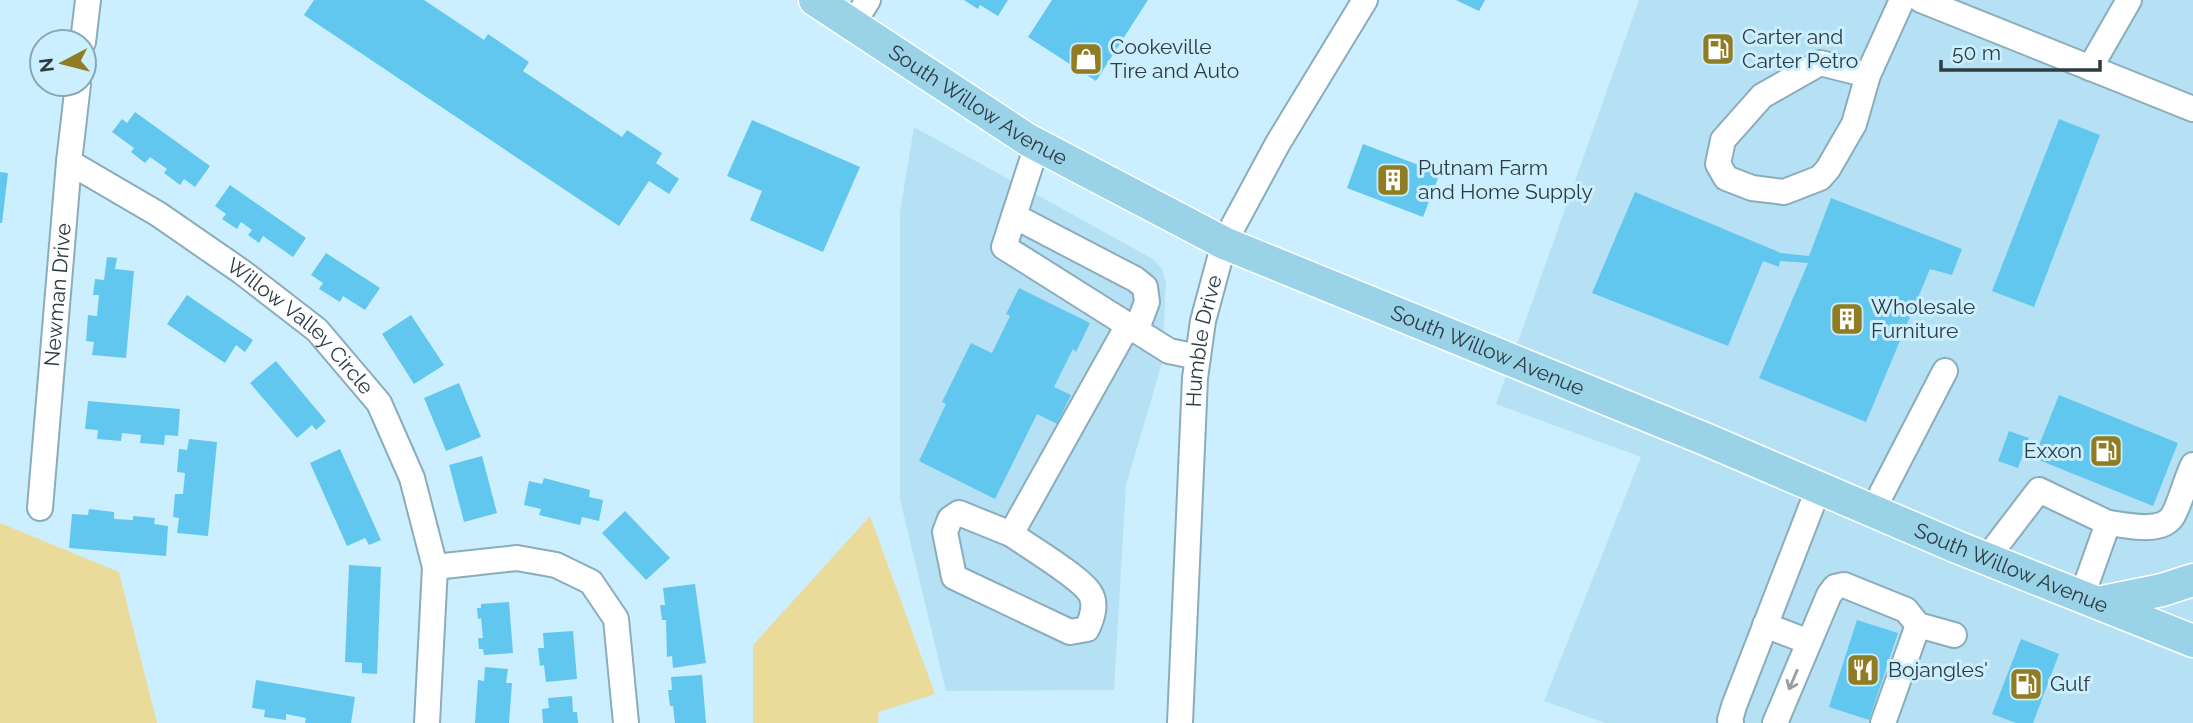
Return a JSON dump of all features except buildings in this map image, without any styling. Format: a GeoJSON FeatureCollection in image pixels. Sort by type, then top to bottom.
{"type":"FeatureCollection","features":[{"type":"Feature","properties":{"kind":"main road","name":"South Willow Avenue"},"geometry":{"type":"LineString","coordinates":[[815,0],[860,12],[1037,145],[1224,243],[2193,641]]}},
{"type":"Feature","properties":{"kind":"main road"},"geometry":{"type":"LineString","coordinates":[[2090,600],[2162,590],[2193,580]]}},
{"type":"Feature","properties":{"kind":"street"},"geometry":{"type":"LineString","coordinates":[[85,28],[88,0]]}},
{"type":"Feature","properties":{"kind":"street","name":"Humble Drive"},"geometry":{"type":"LineString","coordinates":[[1180,723],[1192,428],[1203,321],[1224,243],[1278,144],[1365,0]]}},
{"type":"Feature","properties":{"kind":"street"},"geometry":{"type":"LineString","coordinates":[[1868,75],[1819,63],[1762,96],[1723,140],[1718,164],[1726,178],[1752,188],[1784,192],[1820,178],[1854,124],[1868,75],[1902,0]]}},
{"type":"Feature","properties":{"kind":"street"},"geometry":{"type":"LineString","coordinates":[[1921,0],[1972,10],[2090,68],[2193,110]]}},
{"type":"Feature","properties":{"kind":"street"},"geometry":{"type":"LineString","coordinates":[[2090,68],[2129,0]]}},
{"type":"Feature","properties":{"kind":"street","name":"Newman Drive"},"geometry":{"type":"LineString","coordinates":[[40,508],[76,98]]}},
{"type":"Feature","properties":{"kind":"street"},"geometry":{"type":"LineString","coordinates":[[1037,145],[1004,247],[1169,351],[1198,357]]}},
{"type":"Feature","properties":{"kind":"street","name":"Willow Valley Circle"},"geometry":{"type":"LineString","coordinates":[[69,162],[158,214],[242,272],[317,330],[379,403],[412,478],[435,567],[427,723]]}},
{"type":"Feature","properties":{"kind":"street"},"geometry":{"type":"LineString","coordinates":[[1011,534],[1147,302],[1145,287],[1135,279],[1014,216]]}},
{"type":"Feature","properties":{"kind":"street"},"geometry":{"type":"LineString","coordinates":[[1873,510],[1945,371]]}},
{"type":"Feature","properties":{"kind":"street"},"geometry":{"type":"LineString","coordinates":[[1987,558],[2039,490],[2108,523],[2161,525],[2172,517],[2193,465]]}},
{"type":"Feature","properties":{"kind":"street"},"geometry":{"type":"LineString","coordinates":[[1731,723],[1734,706],[1819,487]]}},
{"type":"Feature","properties":{"kind":"street"},"geometry":{"type":"LineString","coordinates":[[959,513],[1011,534],[1072,576],[1091,593],[1094,615],[1087,629],[1070,632],[954,577],[945,532],[950,519],[959,513]]}},
{"type":"Feature","properties":{"kind":"street"},"geometry":{"type":"LineString","coordinates":[[2090,600],[2108,523]]}},
{"type":"Feature","properties":{"kind":"street"},"geometry":{"type":"LineString","coordinates":[[435,567],[517,558],[556,565],[591,582],[616,619],[626,723]]}},
{"type":"Feature","properties":{"kind":"street"},"geometry":{"type":"LineString","coordinates":[[1776,723],[1829,595],[1835,587],[1844,584],[1906,610],[1918,625],[1954,635]]}},
{"type":"Feature","properties":{"kind":"street"},"geometry":{"type":"LineString","coordinates":[[1765,625],[1809,642]]}},
{"type":"Feature","properties":{"kind":"street"},"geometry":{"type":"LineString","coordinates":[[1883,723],[1918,625]]}},
{"type":"Feature","properties":{"kind":"shaded area"},"geometry":{"type":"Polygon","coordinates":[[[1639,0],[2193,0],[2193,723],[1605,723],[1544,701],[1641,457],[1496,404],[1639,0]]]}},
{"type":"Feature","properties":{"kind":"shaded area"},"geometry":{"type":"Polygon","coordinates":[[[914,127],[1153,259],[1162,269],[1166,282],[1162,363],[1126,485],[1114,690],[946,691],[900,499],[900,212],[914,127]]]}},
{"type":"Feature","properties":{"kind":"shaded area"},"geometry":{"type":"Polygon","coordinates":[[[870,516],[935,694],[879,712],[878,723],[753,723],[753,645],[870,516]]]}},
{"type":"Feature","properties":{"kind":"shaded area"},"geometry":{"type":"Polygon","coordinates":[[[0,523],[119,572],[157,723],[0,723],[0,523]]]}},
{"type":"Feature","properties":{"kind":"place","name":"Carter and Carter Petro"},"geometry":{"type":"Point","coordinates":[1718,49]}},
{"type":"Feature","properties":{"kind":"place","name":"Cookeville Tire and Auto"},"geometry":{"type":"Point","coordinates":[1086,59]}},
{"type":"Feature","properties":{"kind":"place","name":"Putnam Farm and Home Supply"},"geometry":{"type":"Point","coordinates":[1393,180]}},
{"type":"Feature","properties":{"kind":"place","name":"Wholesale Furniture"},"geometry":{"type":"Point","coordinates":[1847,319]}},
{"type":"Feature","properties":{"kind":"place","name":"Exxon"},"geometry":{"type":"Point","coordinates":[2106,451]}},
{"type":"Feature","properties":{"kind":"place","name":"Bojangles'"},"geometry":{"type":"Point","coordinates":[1863,670]}},
{"type":"Feature","properties":{"kind":"place","name":"Gulf"},"geometry":{"type":"Point","coordinates":[2026,684]}}]}
